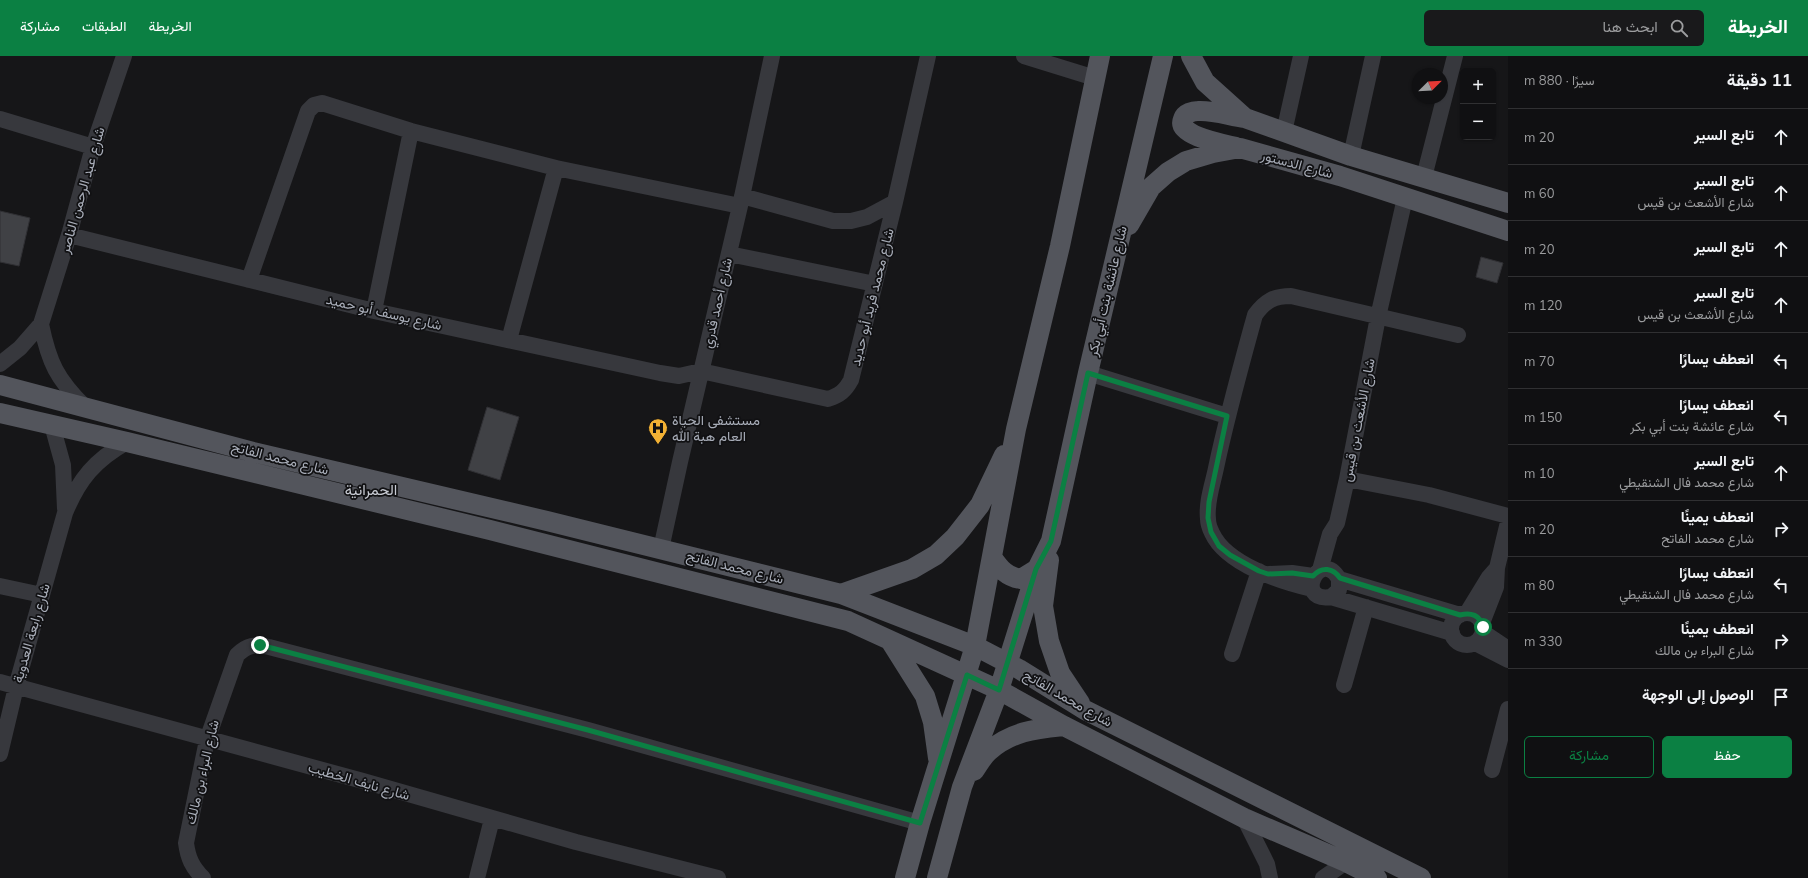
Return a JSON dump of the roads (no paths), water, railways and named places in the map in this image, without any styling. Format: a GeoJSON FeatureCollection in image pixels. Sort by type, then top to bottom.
{"type":"FeatureCollection","features":[{"type":"Feature","properties":{"kind":"main road"},"geometry":{"type":"LineString","coordinates":[[905,878],[920,823],[975,646],[1016,429],[1060,246],[1094,78],[1100,56]]}},
{"type":"Feature","properties":{"kind":"main road","name":"شارع عائشة بنت أبي بكر"},"geometry":{"type":"LineString","coordinates":[[937,878],[962,787],[999,690],[1036,569],[1051,541],[1088,373],[1163,56]]}},
{"type":"Feature","properties":{"kind":"main road","name":"شارع الدستور"},"geometry":{"type":"LineString","coordinates":[[1191,56],[1205,82],[1245,118],[1351,156],[1508,203]]}},
{"type":"Feature","properties":{"kind":"main road"},"geometry":{"type":"LineString","coordinates":[[1240,148],[1191,134],[1184,129],[1182,123],[1186,114],[1200,111],[1245,118]]}},
{"type":"Feature","properties":{"kind":"main road","name":"شارع الدستور"},"geometry":{"type":"LineString","coordinates":[[1119,243],[1151,187],[1168,172],[1186,161],[1213,153],[1240,148],[1340,176],[1508,231]]}},
{"type":"Feature","properties":{"kind":"main road","name":"شارع محمد الفاتح"},"geometry":{"type":"LineString","coordinates":[[0,385],[253,452],[547,520],[841,594],[975,646],[1007,663],[1085,710],[1421,878]]}},
{"type":"Feature","properties":{"kind":"main road","name":"شارع محمد الفاتح"},"geometry":{"type":"LineString","coordinates":[[0,413],[127,442],[490,530],[848,621],[891,642],[999,690],[1064,726],[1244,818],[1346,862],[1377,878]]}},
{"type":"Feature","properties":{"kind":"main road"},"geometry":{"type":"LineString","coordinates":[[841,594],[912,569],[936,555],[955,537],[980,505],[1016,429]]}},
{"type":"Feature","properties":{"kind":"main road"},"geometry":{"type":"LineString","coordinates":[[1051,541],[1043,606],[1049,641],[1060,673],[1085,710]]}},
{"type":"Feature","properties":{"kind":"main road"},"geometry":{"type":"LineString","coordinates":[[992,557],[998,566],[1011,577],[1022,579],[1036,569]]}},
{"type":"Feature","properties":{"kind":"main road"},"geometry":{"type":"LineString","coordinates":[[891,642],[925,696],[933,722],[939,763]]}},
{"type":"Feature","properties":{"kind":"main road"},"geometry":{"type":"LineString","coordinates":[[962,787],[988,752],[1010,736],[1035,729],[1064,726]]}},
{"type":"Feature","properties":{"kind":"street","name":"شارع عبد الرحمن الناصر"},"geometry":{"type":"LineString","coordinates":[[0,364],[20,348],[41,324],[69,236],[93,147],[124,56]]}},
{"type":"Feature","properties":{"kind":"street","name":"شارع محمد فريد أبو حديد"},"geometry":{"type":"LineString","coordinates":[[701,370],[828,399],[846,390],[851,380],[875,284],[928,56]]}},
{"type":"Feature","properties":{"kind":"street"},"geometry":{"type":"LineString","coordinates":[[1024,56],[1094,78]]}},
{"type":"Feature","properties":{"kind":"street"},"geometry":{"type":"LineString","coordinates":[[1284,132],[1301,56]]}},
{"type":"Feature","properties":{"kind":"street"},"geometry":{"type":"LineString","coordinates":[[1351,156],[1373,56]]}},
{"type":"Feature","properties":{"kind":"street"},"geometry":{"type":"LineString","coordinates":[[1424,177],[1455,56]]}},
{"type":"Feature","properties":{"kind":"street","name":"شارع أحمد قدري"},"geometry":{"type":"LineString","coordinates":[[661,549],[741,201],[769,57]]}},
{"type":"Feature","properties":{"kind":"street"},"geometry":{"type":"LineString","coordinates":[[248,280],[308,111],[314,105],[322,102],[411,131],[556,168],[741,201],[833,221],[851,221],[867,217],[895,202]]}},
{"type":"Feature","properties":{"kind":"street"},"geometry":{"type":"LineString","coordinates":[[0,119],[93,147]]}},
{"type":"Feature","properties":{"kind":"street"},"geometry":{"type":"LineString","coordinates":[[374,311],[411,131]]}},
{"type":"Feature","properties":{"kind":"street"},"geometry":{"type":"LineString","coordinates":[[509,340],[556,168]]}},
{"type":"Feature","properties":{"kind":"street","name":"شارع الأشعث بن قيس"},"geometry":{"type":"LineString","coordinates":[[1324,577],[1339,537],[1337,523],[1348,478],[1378,317],[1405,198]]}},
{"type":"Feature","properties":{"kind":"street","name":"شارع يوسف أبو حميد"},"geometry":{"type":"LineString","coordinates":[[69,236],[374,311],[660,373],[679,376],[701,370]]}},
{"type":"Feature","properties":{"kind":"street"},"geometry":{"type":"LineString","coordinates":[[729,254],[875,284]]}},
{"type":"Feature","properties":{"kind":"street"},"geometry":{"type":"LineString","coordinates":[[1458,335],[1291,296],[1280,296],[1270,299],[1261,306],[1255,315],[1227,416],[1209,502],[1208,518],[1211,532],[1219,546],[1230,555],[1263,573],[1292,573],[1324,577],[1463,614],[1474,614],[1480,633],[1508,660]]}},
{"type":"Feature","properties":{"kind":"street"},"geometry":{"type":"LineString","coordinates":[[41,324],[47,351],[55,370],[69,391],[85,408]]}},
{"type":"Feature","properties":{"kind":"street"},"geometry":{"type":"LineString","coordinates":[[1088,373],[1227,416]]}},
{"type":"Feature","properties":{"kind":"street","name":"شارع رابعة العدوية"},"geometry":{"type":"LineString","coordinates":[[52,425],[63,465],[65,513]]}},
{"type":"Feature","properties":{"kind":"street","name":"شارع رابعة العدوية"},"geometry":{"type":"LineString","coordinates":[[0,754],[16,687],[65,513],[83,478],[95,464],[110,452],[127,442]]}},
{"type":"Feature","properties":{"kind":"street"},"geometry":{"type":"LineString","coordinates":[[1348,478],[1429,495],[1508,516]]}},
{"type":"Feature","properties":{"kind":"street"},"geometry":{"type":"LineString","coordinates":[[1497,568],[1463,614],[1454,620],[1452,633],[1455,640],[1461,644],[1468,645],[1480,633],[1496,587],[1497,568],[1508,522]]}},
{"type":"Feature","properties":{"kind":"street"},"geometry":{"type":"LineString","coordinates":[[1232,654],[1263,573]]}},
{"type":"Feature","properties":{"kind":"street"},"geometry":{"type":"LineString","coordinates":[[1324,577],[1320,597],[1331,598],[1366,607],[1452,633]]}},
{"type":"Feature","properties":{"kind":"street"},"geometry":{"type":"LineString","coordinates":[[0,586],[42,595]]}},
{"type":"Feature","properties":{"kind":"street"},"geometry":{"type":"LineString","coordinates":[[1344,685],[1366,607]]}},
{"type":"Feature","properties":{"kind":"street"},"geometry":{"type":"LineString","coordinates":[[1480,633],[1508,649]]}},
{"type":"Feature","properties":{"kind":"street","name":"شارع البراء بن مالك"},"geometry":{"type":"LineString","coordinates":[[203,878],[194,870],[188,859],[186,843],[207,740],[237,655],[243,648],[252,645],[260,645],[588,730],[920,823]]}},
{"type":"Feature","properties":{"kind":"street","name":"شارع نايف الخطيب"},"geometry":{"type":"LineString","coordinates":[[0,682],[207,740],[363,781],[576,842],[662,871],[718,878]]}},
{"type":"Feature","properties":{"kind":"street"},"geometry":{"type":"LineString","coordinates":[[1492,770],[1508,709]]}},
{"type":"Feature","properties":{"kind":"street"},"geometry":{"type":"LineString","coordinates":[[1244,818],[1267,864],[1270,878]]}},
{"type":"Feature","properties":{"kind":"street"},"geometry":{"type":"LineString","coordinates":[[478,878],[492,819]]}},
{"type":"Feature","properties":{"kind":"street"},"geometry":{"type":"LineString","coordinates":[[1323,878],[1346,862]]}},
{"type":"Feature","properties":{"kind":"place","name":"مستشفى الحياة العام هبة الله"},"geometry":{"type":"Point","coordinates":[658,445]}},
{"type":"Feature","properties":{"kind":"district","name":"الحمرانية"},"geometry":{"type":"Point","coordinates":[371,490]}}]}
